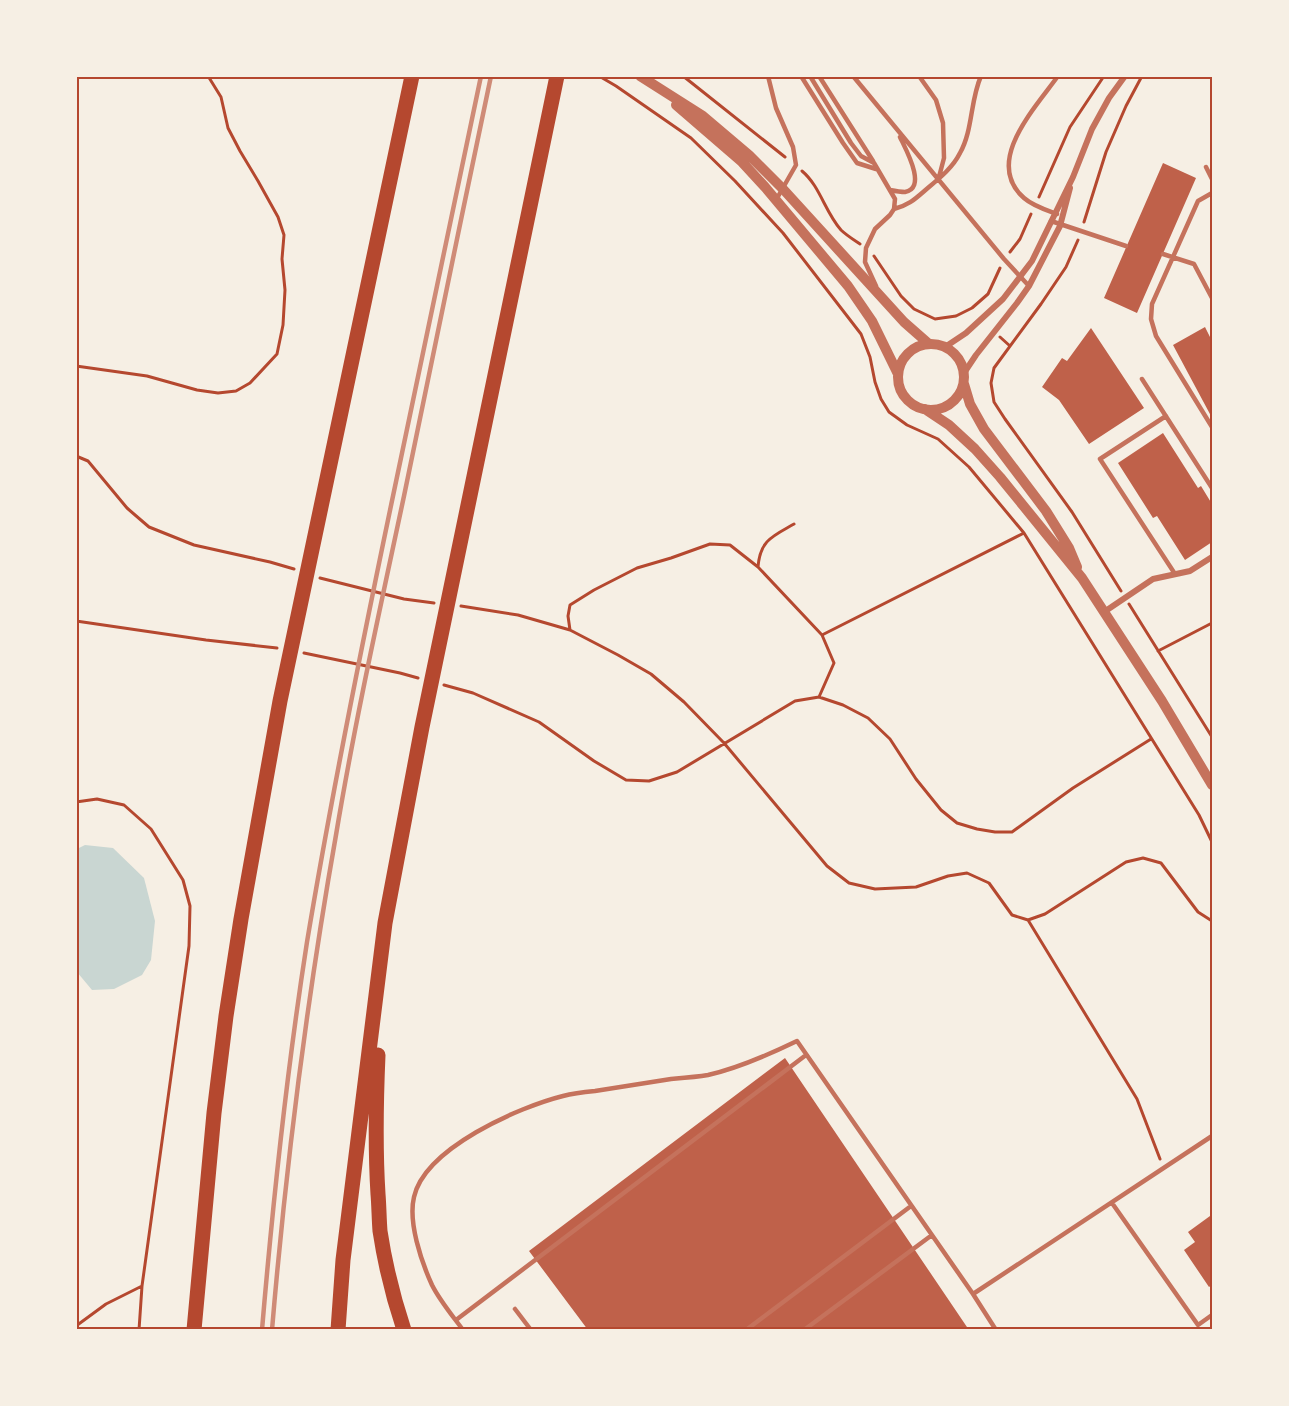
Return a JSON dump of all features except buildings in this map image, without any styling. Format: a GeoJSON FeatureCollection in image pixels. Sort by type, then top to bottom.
{"type":"FeatureCollection","features":[{"type":"Feature","properties":{"kind":"highway"},"geometry":{"type":"LineString","coordinates":[[194,1329],[214,1113],[226,1016],[242,919],[280,701],[412,76]]}},
{"type":"Feature","properties":{"kind":"highway"},"geometry":{"type":"LineString","coordinates":[[338,1329],[343,1260],[385,923],[455,567],[557,76]]}},
{"type":"Feature","properties":{"kind":"highway"},"geometry":{"type":"LineString","coordinates":[[385,923],[375,1108],[376,1167],[387,1270],[404,1329]]}},
{"type":"Feature","properties":{"kind":"street"},"geometry":{"type":"LineString","coordinates":[[640,76],[703,116],[749,155],[783,189],[880,297],[929,344]]}},
{"type":"Feature","properties":{"kind":"street"},"geometry":{"type":"LineString","coordinates":[[945,346],[983,319],[1003,299],[1032,261],[1073,177],[1092,129],[1109,98],[1125,76]]}},
{"type":"Feature","properties":{"kind":"street"},"geometry":{"type":"LineString","coordinates":[[651,83],[742,162],[776,200],[848,286],[872,321],[898,374]]}},
{"type":"Feature","properties":{"kind":"street"},"geometry":{"type":"LineString","coordinates":[[925,409],[936,410],[949,405],[958,397],[964,378],[976,355],[1029,286],[1061,224],[1073,177]]}},
{"type":"Feature","properties":{"kind":"street"},"geometry":{"type":"LineString","coordinates":[[1082,578],[1069,548],[1052,521],[984,429],[970,404],[961,362],[945,346],[929,344],[918,347],[908,354],[901,363],[898,374],[899,386],[906,398],[949,425],[975,449],[1082,578],[1162,701],[1212,785]]}},
{"type":"Feature","properties":{"kind":"street"},"geometry":{"type":"LineString","coordinates":[[1104,612],[1153,579],[1190,572],[1212,557]]}},
{"type":"Feature","properties":{"kind":"lane"},"geometry":{"type":"LineString","coordinates":[[768,76],[776,108],[793,147],[796,165],[776,200]]}},
{"type":"Feature","properties":{"kind":"lane"},"geometry":{"type":"LineString","coordinates":[[801,76],[857,163],[875,166]]}},
{"type":"Feature","properties":{"kind":"lane"},"geometry":{"type":"LineString","coordinates":[[810,76],[861,156],[875,166]]}},
{"type":"Feature","properties":{"kind":"lane"},"geometry":{"type":"LineString","coordinates":[[819,76],[895,200],[894,209],[875,229],[866,249],[865,262],[880,297]]}},
{"type":"Feature","properties":{"kind":"lane"},"geometry":{"type":"LineString","coordinates":[[853,76],[1004,259],[1029,286]]}},
{"type":"Feature","properties":{"kind":"lane"},"geometry":{"type":"LineString","coordinates":[[919,76],[936,100],[943,123],[944,158],[938,179]]}},
{"type":"Feature","properties":{"kind":"lane"},"geometry":{"type":"LineString","coordinates":[[894,209],[906,206],[938,179],[950,168],[960,153],[966,138],[981,76]]}},
{"type":"Feature","properties":{"kind":"lane"},"geometry":{"type":"LineString","coordinates":[[1058,76],[1016,136],[1008,156],[1008,170],[1012,184],[1024,198],[1063,216]]}},
{"type":"Feature","properties":{"kind":"lane"},"geometry":{"type":"LineString","coordinates":[[890,190],[907,191],[913,187],[915,180],[915,170],[896,129]]}},
{"type":"Feature","properties":{"kind":"lane"},"geometry":{"type":"LineString","coordinates":[[1206,167],[1212,179]]}},
{"type":"Feature","properties":{"kind":"lane"},"geometry":{"type":"LineString","coordinates":[[1212,193],[1198,201],[1152,304],[1151,320],[1156,336],[1212,427]]}},
{"type":"Feature","properties":{"kind":"lane"},"geometry":{"type":"LineString","coordinates":[[1051,221],[1126,246]]}},
{"type":"Feature","properties":{"kind":"lane"},"geometry":{"type":"LineString","coordinates":[[1163,254],[1194,264],[1212,298]]}},
{"type":"Feature","properties":{"kind":"lane"},"geometry":{"type":"LineString","coordinates":[[1142,379],[1212,488]]}},
{"type":"Feature","properties":{"kind":"lane"},"geometry":{"type":"LineString","coordinates":[[1166,416],[1100,459],[1175,575]]}},
{"type":"Feature","properties":{"kind":"lane"},"geometry":{"type":"LineString","coordinates":[[463,1329],[432,1285],[420,1251],[413,1219],[414,1197],[419,1182],[439,1158],[460,1141],[490,1124],[533,1106],[564,1096],[708,1075],[753,1062],[797,1041],[996,1329]]}},
{"type":"Feature","properties":{"kind":"lane"},"geometry":{"type":"LineString","coordinates":[[456,1320],[806,1055]]}},
{"type":"Feature","properties":{"kind":"lane"},"geometry":{"type":"LineString","coordinates":[[973,1294],[1212,1136]]}},
{"type":"Feature","properties":{"kind":"lane"},"geometry":{"type":"LineString","coordinates":[[1112,1203],[1198,1325],[1212,1316]]}},
{"type":"Feature","properties":{"kind":"lane"},"geometry":{"type":"LineString","coordinates":[[747,1329],[911,1206]]}},
{"type":"Feature","properties":{"kind":"lane"},"geometry":{"type":"LineString","coordinates":[[804,1329],[932,1235]]}},
{"type":"Feature","properties":{"kind":"lane"},"geometry":{"type":"LineString","coordinates":[[515,1309],[531,1329]]}},
{"type":"Feature","properties":{"kind":"path"},"geometry":{"type":"LineString","coordinates":[[76,366],[147,376],[197,390],[219,393],[236,391],[250,384],[277,354],[283,325],[284,235],[278,217],[228,128],[221,97],[208,76]]}},
{"type":"Feature","properties":{"kind":"path"},"geometry":{"type":"LineString","coordinates":[[599,76],[691,138],[735,181],[783,234],[861,334],[870,357],[881,399],[889,412],[907,425],[938,439],[969,467],[1024,533],[1199,815],[1212,842]]}},
{"type":"Feature","properties":{"kind":"path"},"geometry":{"type":"LineString","coordinates":[[683,76],[810,178],[841,231],[878,261],[901,296],[914,309],[935,319],[956,316],[972,308],[988,294],[1004,259],[1020,239],[1070,128],[1104,76]]}},
{"type":"Feature","properties":{"kind":"path"},"geometry":{"type":"LineString","coordinates":[[1142,76],[1106,152],[1081,232],[1066,267],[994,368],[991,383],[994,402],[1072,512],[1212,737]]}},
{"type":"Feature","properties":{"kind":"path"},"geometry":{"type":"LineString","coordinates":[[76,456],[88,461],[127,508],[149,527],[194,545],[303,572]]}},
{"type":"Feature","properties":{"kind":"path"},"geometry":{"type":"LineString","coordinates":[[758,567],[759,553],[770,538],[795,524]]}},
{"type":"Feature","properties":{"kind":"path"},"geometry":{"type":"LineString","coordinates":[[822,635],[1024,533]]}},
{"type":"Feature","properties":{"kind":"path"},"geometry":{"type":"LineString","coordinates":[[570,630],[568,616],[570,605],[594,590],[637,568],[710,544],[730,545],[758,567],[822,635],[834,663],[819,698]]}},
{"type":"Feature","properties":{"kind":"path"},"geometry":{"type":"LineString","coordinates":[[314,576],[404,599],[436,603]]}},
{"type":"Feature","properties":{"kind":"path"},"geometry":{"type":"LineString","coordinates":[[457,605],[518,615],[570,630],[651,674],[684,702],[724,743],[827,866],[849,883],[875,889],[916,886],[967,873],[989,883],[1012,915],[1028,920],[1046,914],[1126,862],[1143,858],[1161,863],[1198,912],[1212,921]]}},
{"type":"Feature","properties":{"kind":"path"},"geometry":{"type":"LineString","coordinates":[[76,621],[279,649]]}},
{"type":"Feature","properties":{"kind":"path"},"geometry":{"type":"LineString","coordinates":[[1158,651],[1212,623]]}},
{"type":"Feature","properties":{"kind":"path"},"geometry":{"type":"LineString","coordinates":[[302,653],[421,679]]}},
{"type":"Feature","properties":{"kind":"path"},"geometry":{"type":"LineString","coordinates":[[442,684],[473,693],[539,722],[594,761],[626,780],[650,781],[677,772],[795,701],[819,698],[843,705],[868,718],[890,739],[916,778],[949,817],[957,823],[995,832],[1012,832],[1073,788],[1152,739]]}},
{"type":"Feature","properties":{"kind":"path"},"geometry":{"type":"LineString","coordinates":[[76,802],[97,798],[124,805],[151,829],[183,880],[190,906],[189,946],[142,1286],[139,1329]]}},
{"type":"Feature","properties":{"kind":"path"},"geometry":{"type":"LineString","coordinates":[[1028,920],[1137,1099],[1163,1169]]}},
{"type":"Feature","properties":{"kind":"path"},"geometry":{"type":"LineString","coordinates":[[76,1326],[106,1304],[142,1286]]}},
{"type":"Feature","properties":{"kind":"shaded area"},"geometry":{"type":"Polygon","coordinates":[[[85,845],[113,848],[144,878],[155,921],[151,960],[142,975],[114,989],[92,990],[77,972],[77,849],[85,845]]]}},
{"type":"Feature","properties":{"kind":"railway"},"geometry":{"type":"LineString","coordinates":[[262,1330],[287,1087],[307,942],[370,607],[481,76]]}},
{"type":"Feature","properties":{"kind":"railway"},"geometry":{"type":"LineString","coordinates":[[272,1330],[298,1082],[343,792],[491,76]]}}]}
